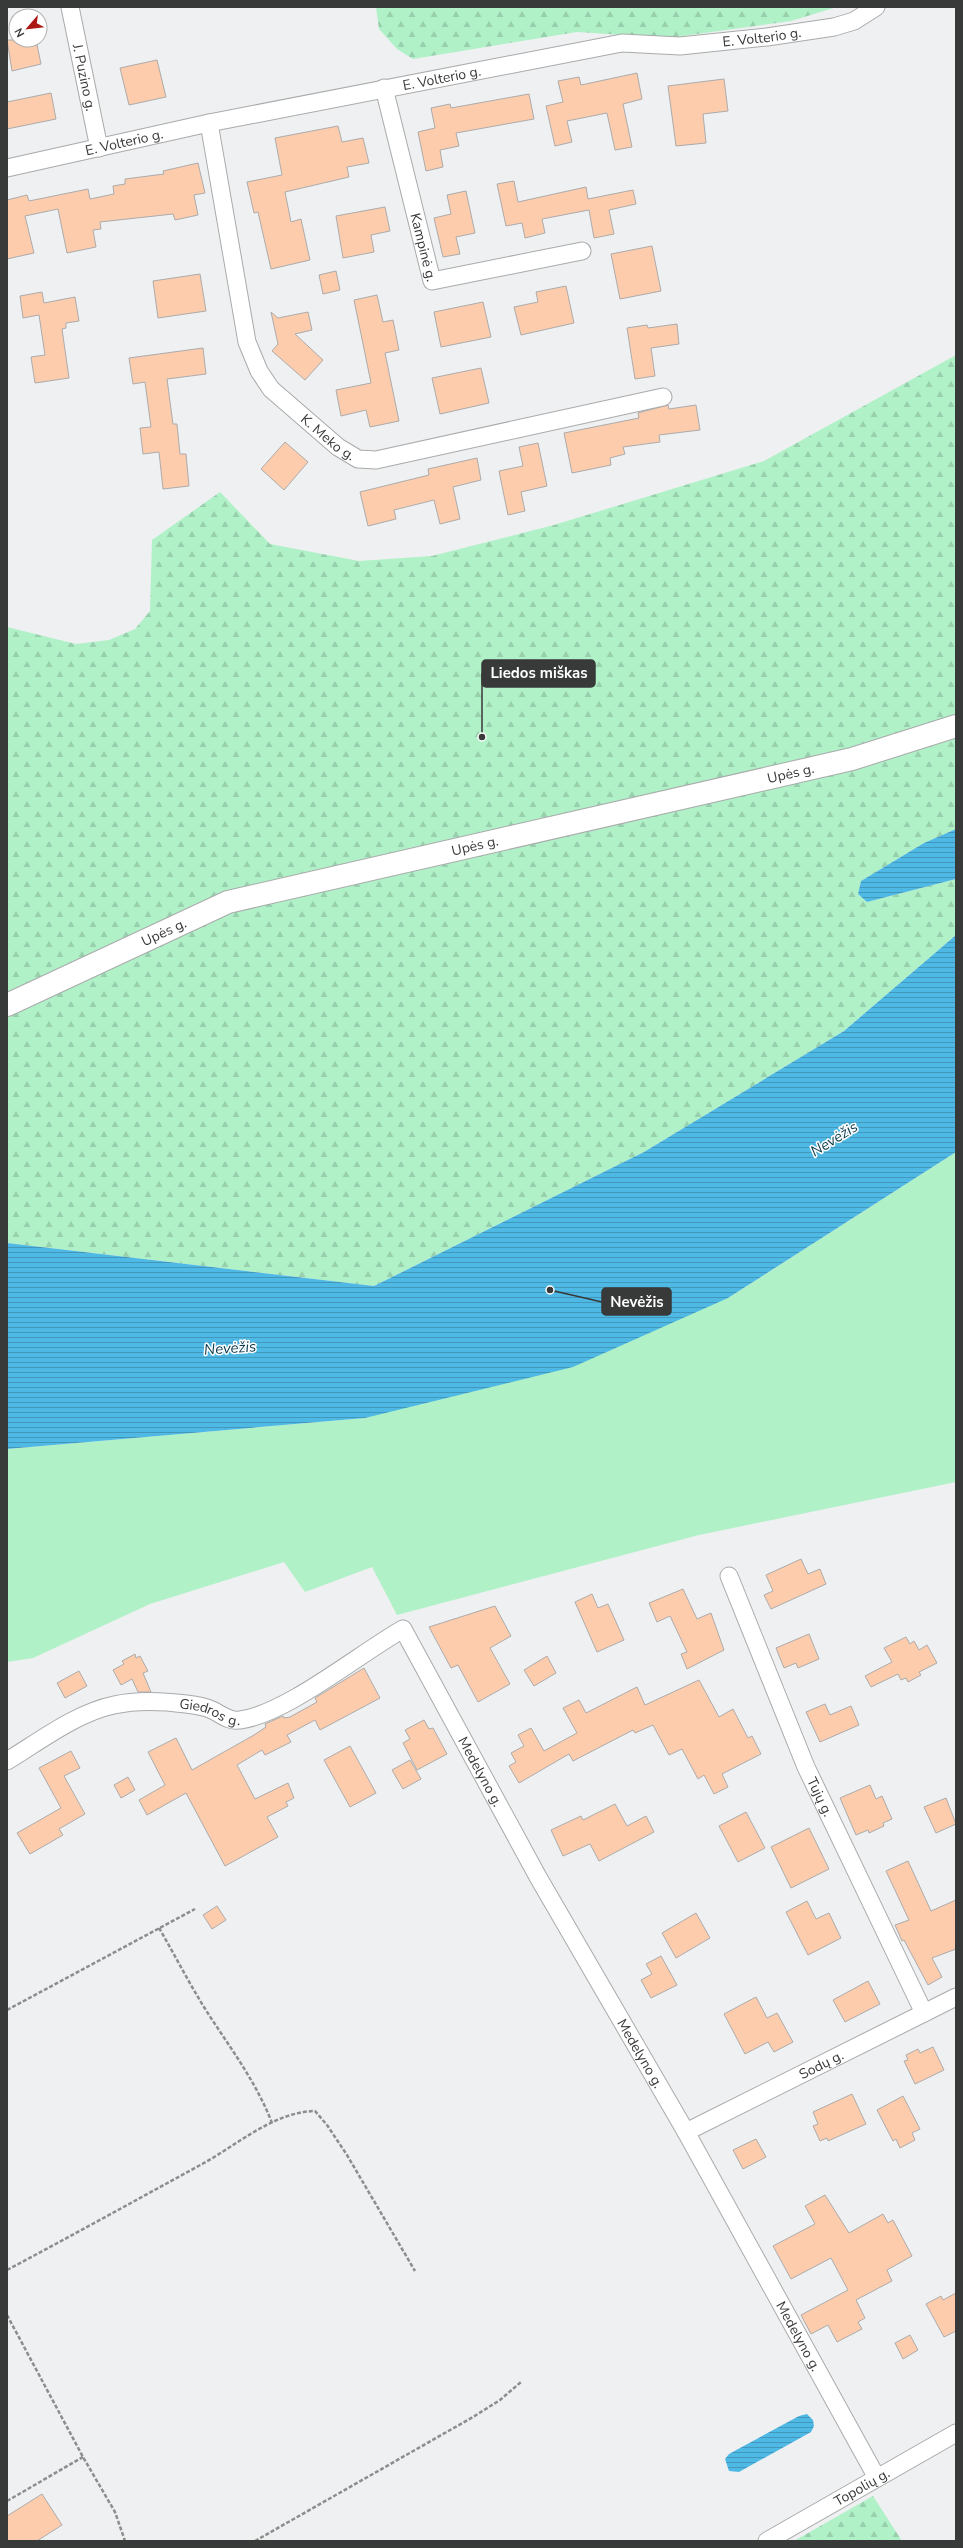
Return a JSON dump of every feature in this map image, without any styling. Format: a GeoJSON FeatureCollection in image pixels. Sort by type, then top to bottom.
{"type":"FeatureCollection","features":[{"type":"Feature","properties":{"kind":"main road","name":"Upės g."},"geometry":{"type":"LineString","coordinates":[[7,1005],[228,902],[852,759],[956,726]]}},
{"type":"Feature","properties":{"kind":"street","name":"J. Puzino g."},"geometry":{"type":"LineString","coordinates":[[70,7],[99,148]]}},
{"type":"Feature","properties":{"kind":"street","name":"E. Volterio g."},"geometry":{"type":"LineString","coordinates":[[7,168],[209,123],[622,43],[680,46],[767,37],[834,27],[854,22],[876,7]]}},
{"type":"Feature","properties":{"kind":"street","name":"Kampinė g."},"geometry":{"type":"LineString","coordinates":[[384,88],[432,281],[582,251]]}},
{"type":"Feature","properties":{"kind":"street","name":"K. Meko g."},"geometry":{"type":"LineString","coordinates":[[209,123],[248,342],[259,371],[271,389],[338,447],[358,459],[376,460],[663,397]]}},
{"type":"Feature","properties":{"kind":"street","name":"Tujų g."},"geometry":{"type":"LineString","coordinates":[[729,1576],[806,1767],[924,2013]]}},
{"type":"Feature","properties":{"kind":"street","name":"Giedros g."},"geometry":{"type":"LineString","coordinates":[[7,1760],[80,1718],[114,1704],[135,1702],[184,1703],[200,1706],[232,1720],[238,1721],[252,1717],[303,1692],[403,1629]]}},
{"type":"Feature","properties":{"kind":"street","name":"Medelyno g."},"geometry":{"type":"LineString","coordinates":[[403,1629],[538,1877],[686,2132],[876,2478]]}},
{"type":"Feature","properties":{"kind":"street","name":"Sodų g."},"geometry":{"type":"LineString","coordinates":[[686,2132],[956,1997]]}},
{"type":"Feature","properties":{"kind":"street","name":"Topolių g."},"geometry":{"type":"LineString","coordinates":[[767,2541],[956,2433]]}},
{"type":"Feature","properties":{"kind":"path"},"geometry":{"type":"LineString","coordinates":[[7,2010],[195,1909]]}},
{"type":"Feature","properties":{"kind":"path"},"geometry":{"type":"LineString","coordinates":[[159,1928],[209,2015],[245,2070],[266,2107],[272,2123]]}},
{"type":"Feature","properties":{"kind":"path"},"geometry":{"type":"LineString","coordinates":[[7,2270],[231,2148],[272,2123],[288,2115],[315,2112],[327,2125],[347,2155],[415,2271]]}},
{"type":"Feature","properties":{"kind":"path"},"geometry":{"type":"LineString","coordinates":[[7,2315],[83,2457],[115,2512],[125,2541]]}},
{"type":"Feature","properties":{"kind":"path"},"geometry":{"type":"LineString","coordinates":[[255,2541],[473,2417],[500,2400],[521,2382]]}},
{"type":"Feature","properties":{"kind":"path"},"geometry":{"type":"LineString","coordinates":[[7,2501],[83,2457]]}},
{"type":"Feature","properties":{"kind":"green space"},"geometry":{"type":"Polygon","coordinates":[[[376,7],[837,7],[791,21],[668,38],[577,32],[413,59],[397,49],[379,29],[376,7]]]}},
{"type":"Feature","properties":{"kind":"green space"},"geometry":{"type":"Polygon","coordinates":[[[956,355],[956,829],[924,843],[861,881],[858,894],[867,902],[956,879],[956,935],[844,1031],[644,1152],[374,1286],[7,1243],[7,627],[76,644],[109,640],[135,629],[150,611],[152,540],[220,492],[270,544],[359,561],[432,556],[554,525],[764,461],[956,355]]]}},
{"type":"Feature","properties":{"kind":"green space"},"geometry":{"type":"Polygon","coordinates":[[[956,1152],[956,1482],[699,1535],[397,1615],[372,1567],[305,1592],[284,1562],[150,1604],[33,1658],[7,1662],[7,1449],[365,1418],[728,1298],[956,1152]]]}},
{"type":"Feature","properties":{"kind":"green space"},"geometry":{"type":"Polygon","coordinates":[[[873,2496],[902,2541],[794,2541],[873,2496]]]}},
{"type":"Feature","properties":{"kind":"water"},"geometry":{"type":"Polygon","coordinates":[[[956,829],[956,879],[867,902],[858,894],[861,881],[924,843],[956,829]]]}},
{"type":"Feature","properties":{"kind":"water"},"geometry":{"type":"Polygon","coordinates":[[[956,935],[956,1152],[728,1298],[573,1367],[365,1418],[7,1449],[7,1243],[374,1286],[644,1152],[844,1031],[956,935]]]}},
{"type":"Feature","properties":{"kind":"water"},"geometry":{"type":"Polygon","coordinates":[[[807,2414],[813,2420],[814,2426],[811,2432],[739,2472],[729,2471],[725,2459],[729,2454],[799,2416],[807,2414]]]}},
{"type":"Feature","properties":{"kind":"building"},"geometry":{"type":"Polygon","coordinates":[[[8,48],[38,48],[41,64],[12,71],[8,48]]]}},
{"type":"Feature","properties":{"kind":"building"},"geometry":{"type":"Polygon","coordinates":[[[157,60],[166,97],[129,105],[120,68],[157,60]]]}},
{"type":"Feature","properties":{"kind":"building"},"geometry":{"type":"Polygon","coordinates":[[[637,73],[642,99],[623,104],[632,147],[615,150],[607,113],[567,121],[572,142],[555,146],[546,106],[563,102],[558,81],[579,77],[581,85],[637,73]]]}},
{"type":"Feature","properties":{"kind":"building"},"geometry":{"type":"Polygon","coordinates":[[[724,79],[728,111],[703,114],[706,143],[676,146],[668,86],[724,79]]]}},
{"type":"Feature","properties":{"kind":"building"},"geometry":{"type":"Polygon","coordinates":[[[51,93],[56,119],[7,129],[7,102],[51,93]]]}},
{"type":"Feature","properties":{"kind":"building"},"geometry":{"type":"Polygon","coordinates":[[[529,94],[534,119],[456,133],[459,146],[440,150],[443,167],[426,171],[418,132],[435,128],[431,108],[450,104],[451,108],[529,94]]]}},
{"type":"Feature","properties":{"kind":"building"},"geometry":{"type":"Polygon","coordinates":[[[338,126],[342,142],[363,138],[369,163],[347,167],[349,177],[285,192],[291,222],[301,219],[310,260],[271,269],[258,212],[254,213],[247,182],[282,175],[275,138],[338,126]]]}},
{"type":"Feature","properties":{"kind":"building"},"geometry":{"type":"Polygon","coordinates":[[[198,163],[205,193],[194,195],[198,215],[175,220],[173,214],[100,222],[101,229],[93,230],[96,247],[67,253],[58,209],[25,216],[34,253],[7,259],[7,200],[27,195],[29,201],[88,189],[90,199],[114,194],[113,186],[125,184],[125,179],[164,174],[163,171],[198,163]]]}},
{"type":"Feature","properties":{"kind":"building"},"geometry":{"type":"Polygon","coordinates":[[[514,181],[518,202],[586,187],[588,199],[633,190],[636,204],[609,210],[614,234],[594,238],[589,210],[542,219],[545,233],[525,238],[522,223],[506,226],[497,184],[514,181]]]}},
{"type":"Feature","properties":{"kind":"building"},"geometry":{"type":"Polygon","coordinates":[[[466,191],[475,233],[456,237],[460,254],[443,257],[434,218],[451,214],[447,195],[466,191]]]}},
{"type":"Feature","properties":{"kind":"building"},"geometry":{"type":"Polygon","coordinates":[[[385,207],[390,231],[371,235],[374,252],[343,258],[336,216],[385,207]]]}},
{"type":"Feature","properties":{"kind":"building"},"geometry":{"type":"Polygon","coordinates":[[[652,246],[661,291],[620,299],[611,254],[652,246]]]}},
{"type":"Feature","properties":{"kind":"building"},"geometry":{"type":"Polygon","coordinates":[[[336,271],[340,290],[323,294],[319,275],[336,271]]]}},
{"type":"Feature","properties":{"kind":"building"},"geometry":{"type":"Polygon","coordinates":[[[200,274],[206,311],[158,318],[153,281],[200,274]]]}},
{"type":"Feature","properties":{"kind":"building"},"geometry":{"type":"Polygon","coordinates":[[[566,286],[574,323],[521,335],[514,307],[538,302],[536,292],[566,286]]]}},
{"type":"Feature","properties":{"kind":"building"},"geometry":{"type":"Polygon","coordinates":[[[42,292],[44,303],[75,297],[79,321],[66,323],[66,328],[62,329],[69,378],[35,383],[31,357],[45,355],[39,315],[23,318],[20,296],[42,292]]]}},
{"type":"Feature","properties":{"kind":"building"},"geometry":{"type":"Polygon","coordinates":[[[377,295],[383,322],[393,320],[399,350],[385,353],[399,421],[370,427],[366,410],[341,416],[336,390],[371,383],[354,300],[377,295]]]}},
{"type":"Feature","properties":{"kind":"building"},"geometry":{"type":"Polygon","coordinates":[[[483,302],[491,337],[441,347],[434,312],[483,302]]]}},
{"type":"Feature","properties":{"kind":"building"},"geometry":{"type":"Polygon","coordinates":[[[271,312],[278,318],[308,312],[312,330],[295,334],[323,360],[305,380],[272,351],[278,344],[271,312]]]}},
{"type":"Feature","properties":{"kind":"building"},"geometry":{"type":"Polygon","coordinates":[[[677,324],[679,344],[651,348],[655,376],[635,379],[627,328],[647,325],[648,328],[677,324]]]}},
{"type":"Feature","properties":{"kind":"building"},"geometry":{"type":"Polygon","coordinates":[[[203,348],[206,374],[167,379],[173,424],[177,424],[180,454],[186,454],[189,486],[163,489],[159,452],[143,454],[140,428],[151,427],[145,382],[133,384],[129,358],[203,348]]]}},
{"type":"Feature","properties":{"kind":"building"},"geometry":{"type":"Polygon","coordinates":[[[481,368],[489,403],[440,414],[432,378],[481,368]]]}},
{"type":"Feature","properties":{"kind":"building"},"geometry":{"type":"Polygon","coordinates":[[[668,405],[669,409],[696,405],[700,430],[659,435],[660,442],[623,447],[625,454],[610,458],[611,465],[572,473],[564,433],[639,418],[638,413],[668,405]]]}},
{"type":"Feature","properties":{"kind":"building"},"geometry":{"type":"Polygon","coordinates":[[[285,442],[308,462],[284,490],[261,469],[285,442]]]}},
{"type":"Feature","properties":{"kind":"building"},"geometry":{"type":"Polygon","coordinates":[[[538,443],[547,486],[521,492],[525,511],[508,515],[499,471],[523,466],[519,447],[538,443]]]}},
{"type":"Feature","properties":{"kind":"building"},"geometry":{"type":"Polygon","coordinates":[[[477,458],[481,480],[453,487],[460,519],[440,524],[434,500],[394,510],[396,519],[368,526],[360,492],[429,475],[428,469],[477,458]]]}},
{"type":"Feature","properties":{"kind":"building"},"geometry":{"type":"Polygon","coordinates":[[[801,1559],[808,1574],[820,1569],[826,1584],[771,1609],[764,1595],[773,1591],[766,1575],[801,1559]]]}},
{"type":"Feature","properties":{"kind":"building"},"geometry":{"type":"Polygon","coordinates":[[[683,1589],[697,1619],[711,1613],[724,1650],[687,1669],[681,1654],[687,1652],[670,1616],[657,1622],[649,1603],[683,1589]]]}},
{"type":"Feature","properties":{"kind":"building"},"geometry":{"type":"Polygon","coordinates":[[[592,1594],[598,1608],[608,1604],[624,1640],[597,1652],[575,1602],[592,1594]]]}},
{"type":"Feature","properties":{"kind":"building"},"geometry":{"type":"Polygon","coordinates":[[[495,1606],[511,1636],[490,1648],[510,1684],[478,1702],[458,1665],[451,1668],[429,1627],[495,1606]]]}},
{"type":"Feature","properties":{"kind":"building"},"geometry":{"type":"Polygon","coordinates":[[[809,1634],[819,1659],[798,1668],[796,1663],[784,1668],[776,1648],[809,1634]]]}},
{"type":"Feature","properties":{"kind":"building"},"geometry":{"type":"Polygon","coordinates":[[[906,1637],[910,1644],[914,1641],[919,1650],[927,1645],[937,1663],[919,1672],[921,1675],[908,1682],[906,1678],[901,1680],[898,1674],[871,1687],[865,1676],[892,1662],[884,1648],[906,1637]]]}},
{"type":"Feature","properties":{"kind":"building"},"geometry":{"type":"Polygon","coordinates":[[[135,1654],[136,1658],[140,1656],[148,1671],[143,1673],[151,1692],[138,1692],[132,1679],[121,1685],[113,1670],[124,1664],[122,1661],[135,1654]]]}},
{"type":"Feature","properties":{"kind":"building"},"geometry":{"type":"Polygon","coordinates":[[[547,1656],[556,1673],[534,1686],[524,1670],[547,1656]]]}},
{"type":"Feature","properties":{"kind":"building"},"geometry":{"type":"Polygon","coordinates":[[[364,1668],[380,1698],[320,1730],[315,1720],[287,1735],[291,1742],[265,1755],[262,1750],[237,1765],[255,1799],[288,1783],[294,1798],[286,1802],[288,1806],[267,1817],[278,1837],[225,1866],[186,1793],[147,1815],[139,1800],[165,1785],[148,1752],[176,1738],[192,1770],[254,1735],[266,1727],[265,1724],[283,1716],[284,1718],[290,1717],[317,1702],[315,1698],[364,1668]]]}},
{"type":"Feature","properties":{"kind":"building"},"geometry":{"type":"Polygon","coordinates":[[[79,1671],[87,1686],[65,1698],[57,1683],[79,1671]]]}},
{"type":"Feature","properties":{"kind":"building"},"geometry":{"type":"Polygon","coordinates":[[[699,1680],[719,1717],[733,1709],[748,1738],[752,1736],[761,1754],[722,1774],[728,1787],[714,1794],[704,1775],[698,1779],[682,1749],[669,1755],[653,1725],[635,1733],[633,1730],[573,1761],[569,1754],[519,1783],[509,1766],[516,1762],[511,1753],[524,1746],[518,1735],[531,1728],[544,1751],[577,1733],[563,1708],[579,1700],[586,1713],[637,1687],[645,1705],[699,1680]]]}},
{"type":"Feature","properties":{"kind":"building"},"geometry":{"type":"Polygon","coordinates":[[[825,1704],[830,1715],[851,1706],[859,1725],[820,1742],[806,1712],[825,1704]]]}},
{"type":"Feature","properties":{"kind":"building"},"geometry":{"type":"Polygon","coordinates":[[[424,1720],[429,1729],[433,1728],[447,1754],[417,1770],[403,1743],[410,1739],[405,1730],[424,1720]]]}},
{"type":"Feature","properties":{"kind":"building"},"geometry":{"type":"Polygon","coordinates":[[[350,1746],[376,1793],[350,1807],[324,1760],[350,1746]]]}},
{"type":"Feature","properties":{"kind":"building"},"geometry":{"type":"Polygon","coordinates":[[[71,1751],[80,1768],[64,1776],[85,1814],[59,1829],[63,1835],[30,1854],[17,1833],[61,1808],[39,1768],[71,1751]]]}},
{"type":"Feature","properties":{"kind":"building"},"geometry":{"type":"Polygon","coordinates":[[[410,1760],[421,1779],[403,1789],[392,1770],[410,1760]]]}},
{"type":"Feature","properties":{"kind":"building"},"geometry":{"type":"Polygon","coordinates":[[[128,1777],[135,1790],[121,1798],[114,1785],[128,1777]]]}},
{"type":"Feature","properties":{"kind":"building"},"geometry":{"type":"Polygon","coordinates":[[[870,1785],[876,1799],[882,1796],[892,1819],[883,1823],[884,1826],[869,1833],[868,1830],[856,1835],[840,1798],[870,1785]]]}},
{"type":"Feature","properties":{"kind":"building"},"geometry":{"type":"Polygon","coordinates":[[[946,1798],[956,1824],[936,1833],[924,1807],[946,1798]]]}},
{"type":"Feature","properties":{"kind":"building"},"geometry":{"type":"Polygon","coordinates":[[[615,1804],[627,1826],[646,1816],[654,1832],[599,1861],[590,1844],[563,1856],[551,1830],[581,1816],[583,1820],[615,1804]]]}},
{"type":"Feature","properties":{"kind":"building"},"geometry":{"type":"Polygon","coordinates":[[[746,1812],[765,1848],[738,1862],[719,1826],[746,1812]]]}},
{"type":"Feature","properties":{"kind":"building"},"geometry":{"type":"Polygon","coordinates":[[[809,1828],[829,1869],[791,1888],[771,1847],[809,1828]]]}},
{"type":"Feature","properties":{"kind":"building"},"geometry":{"type":"Polygon","coordinates":[[[908,1861],[931,1911],[956,1900],[956,1949],[932,1958],[942,1977],[928,1985],[904,1940],[902,1941],[895,1925],[909,1920],[886,1871],[908,1861]]]}},
{"type":"Feature","properties":{"kind":"building"},"geometry":{"type":"Polygon","coordinates":[[[807,1901],[816,1919],[829,1913],[841,1938],[808,1955],[786,1912],[807,1901]]]}},
{"type":"Feature","properties":{"kind":"building"},"geometry":{"type":"Polygon","coordinates":[[[217,1906],[226,1920],[212,1929],[203,1915],[217,1906]]]}},
{"type":"Feature","properties":{"kind":"building"},"geometry":{"type":"Polygon","coordinates":[[[696,1913],[710,1938],[676,1958],[662,1933],[696,1913]]]}},
{"type":"Feature","properties":{"kind":"building"},"geometry":{"type":"Polygon","coordinates":[[[661,1956],[677,1985],[651,1998],[641,1980],[652,1974],[646,1964],[661,1956]]]}},
{"type":"Feature","properties":{"kind":"building"},"geometry":{"type":"Polygon","coordinates":[[[868,1981],[880,2004],[845,2022],[833,2000],[868,1981]]]}},
{"type":"Feature","properties":{"kind":"building"},"geometry":{"type":"Polygon","coordinates":[[[756,1997],[767,2018],[777,2013],[793,2042],[774,2052],[768,2042],[745,2054],[724,2014],[756,1997]]]}},
{"type":"Feature","properties":{"kind":"building"},"geometry":{"type":"Polygon","coordinates":[[[933,2047],[944,2070],[915,2084],[904,2061],[908,2060],[906,2055],[918,2049],[920,2053],[933,2047]]]}},
{"type":"Feature","properties":{"kind":"building"},"geometry":{"type":"Polygon","coordinates":[[[852,2094],[866,2124],[828,2141],[827,2138],[820,2141],[813,2126],[818,2124],[813,2112],[852,2094]]]}},
{"type":"Feature","properties":{"kind":"building"},"geometry":{"type":"Polygon","coordinates":[[[903,2096],[920,2129],[912,2133],[915,2140],[900,2148],[896,2139],[893,2141],[877,2110],[903,2096]]]}},
{"type":"Feature","properties":{"kind":"building"},"geometry":{"type":"Polygon","coordinates":[[[756,2139],[766,2157],[743,2169],[733,2150],[756,2139]]]}},
{"type":"Feature","properties":{"kind":"building"},"geometry":{"type":"Polygon","coordinates":[[[825,2195],[849,2233],[883,2214],[888,2223],[893,2220],[912,2256],[887,2270],[892,2281],[856,2300],[865,2318],[858,2322],[862,2329],[837,2342],[828,2325],[811,2334],[801,2315],[848,2290],[831,2258],[791,2279],[773,2246],[815,2224],[805,2206],[825,2195]]]}},
{"type":"Feature","properties":{"kind":"building"},"geometry":{"type":"Polygon","coordinates":[[[956,2293],[956,2331],[944,2337],[926,2304],[941,2296],[943,2300],[956,2293]]]}},
{"type":"Feature","properties":{"kind":"building"},"geometry":{"type":"Polygon","coordinates":[[[910,2335],[918,2350],[903,2359],[895,2343],[910,2335]]]}},
{"type":"Feature","properties":{"kind":"building"},"geometry":{"type":"Polygon","coordinates":[[[42,2494],[62,2525],[37,2541],[7,2541],[7,2516],[42,2494]]]}},
{"type":"Feature","properties":{"kind":"place","name":"Liedos miškas"},"geometry":{"type":"Point","coordinates":[482,737]}},
{"type":"Feature","properties":{"kind":"place","name":"Nevėžis"},"geometry":{"type":"Point","coordinates":[550,1290]}}]}
